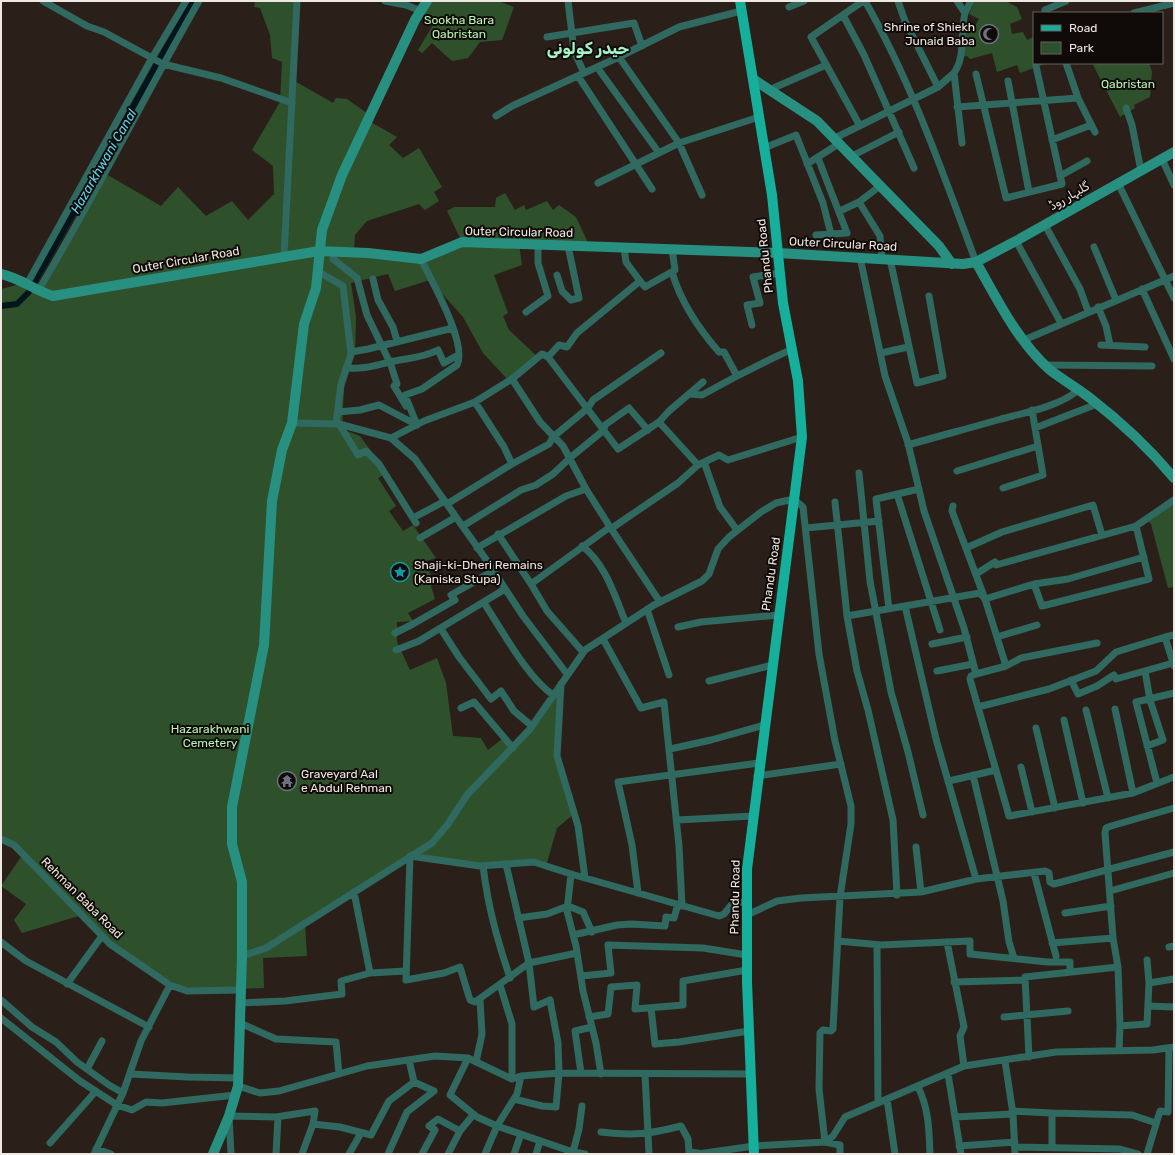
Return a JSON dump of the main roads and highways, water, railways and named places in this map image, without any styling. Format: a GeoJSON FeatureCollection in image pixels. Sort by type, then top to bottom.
{"type":"FeatureCollection","features":[{"type":"Feature","properties":{"kind":"main road"},"geometry":{"type":"LineString","coordinates":[[213,1154],[229,1116],[237,1086],[242,956],[242,882],[232,844],[232,807],[264,645],[272,501],[275,478],[282,450],[292,423],[304,324],[316,288],[322,230],[342,175],[427,1]]}},
{"type":"Feature","properties":{"kind":"main road","name":"Phandu Road"},"geometry":{"type":"LineString","coordinates":[[740,6],[764,148],[783,303],[798,381],[802,437],[757,776],[747,869],[747,970],[754,1150]]}},
{"type":"Feature","properties":{"kind":"main road"},"geometry":{"type":"LineString","coordinates":[[753,79],[817,121],[939,246],[952,264]]}},
{"type":"Feature","properties":{"kind":"main road","name":"گلبہار روڈ"},"geometry":{"type":"LineString","coordinates":[[976,262],[1174,152]]}},
{"type":"Feature","properties":{"kind":"main road","name":"Outer Circular Road"},"geometry":{"type":"LineString","coordinates":[[1,274],[11,276],[38,291],[53,296],[319,251],[368,253],[420,259],[462,242],[778,253],[952,264],[976,262]]}},
{"type":"Feature","properties":{"kind":"main road"},"geometry":{"type":"LineString","coordinates":[[976,262],[1000,304],[1024,340],[1046,365],[1135,435],[1174,478]]}},
{"type":"Feature","properties":{"kind":"waterway","name":"Hazarkhwani Canal"},"geometry":{"type":"LineString","coordinates":[[1,306],[17,304],[28,293],[193,1]]}},
{"type":"Feature","properties":{"kind":"place","name":"Shrine of Shiekh Junaid Baba"},"geometry":{"type":"Point","coordinates":[989,34]}},
{"type":"Feature","properties":{"kind":"place","name":"Shaji-ki-Dheri Remains (Kaniska Stupa)"},"geometry":{"type":"Point","coordinates":[400,572]}},
{"type":"Feature","properties":{"kind":"place","name":"Graveyard Aal e Abdul Rehman"},"geometry":{"type":"Point","coordinates":[287,781]}},
{"type":"Feature","properties":{"kind":"district","name":"حیدر کولونی"},"geometry":{"type":"Point","coordinates":[588,48]}},
{"type":"Feature","properties":{"kind":"park label","name":"Sookha Bara Qabristan"},"geometry":{"type":"Point","coordinates":[459,27]}},
{"type":"Feature","properties":{"kind":"park label","name":"Qabristan"},"geometry":{"type":"Point","coordinates":[1128,84]}},
{"type":"Feature","properties":{"kind":"park label","name":"Hazarakhwani Cemetery"},"geometry":{"type":"Point","coordinates":[210,736]}}]}
